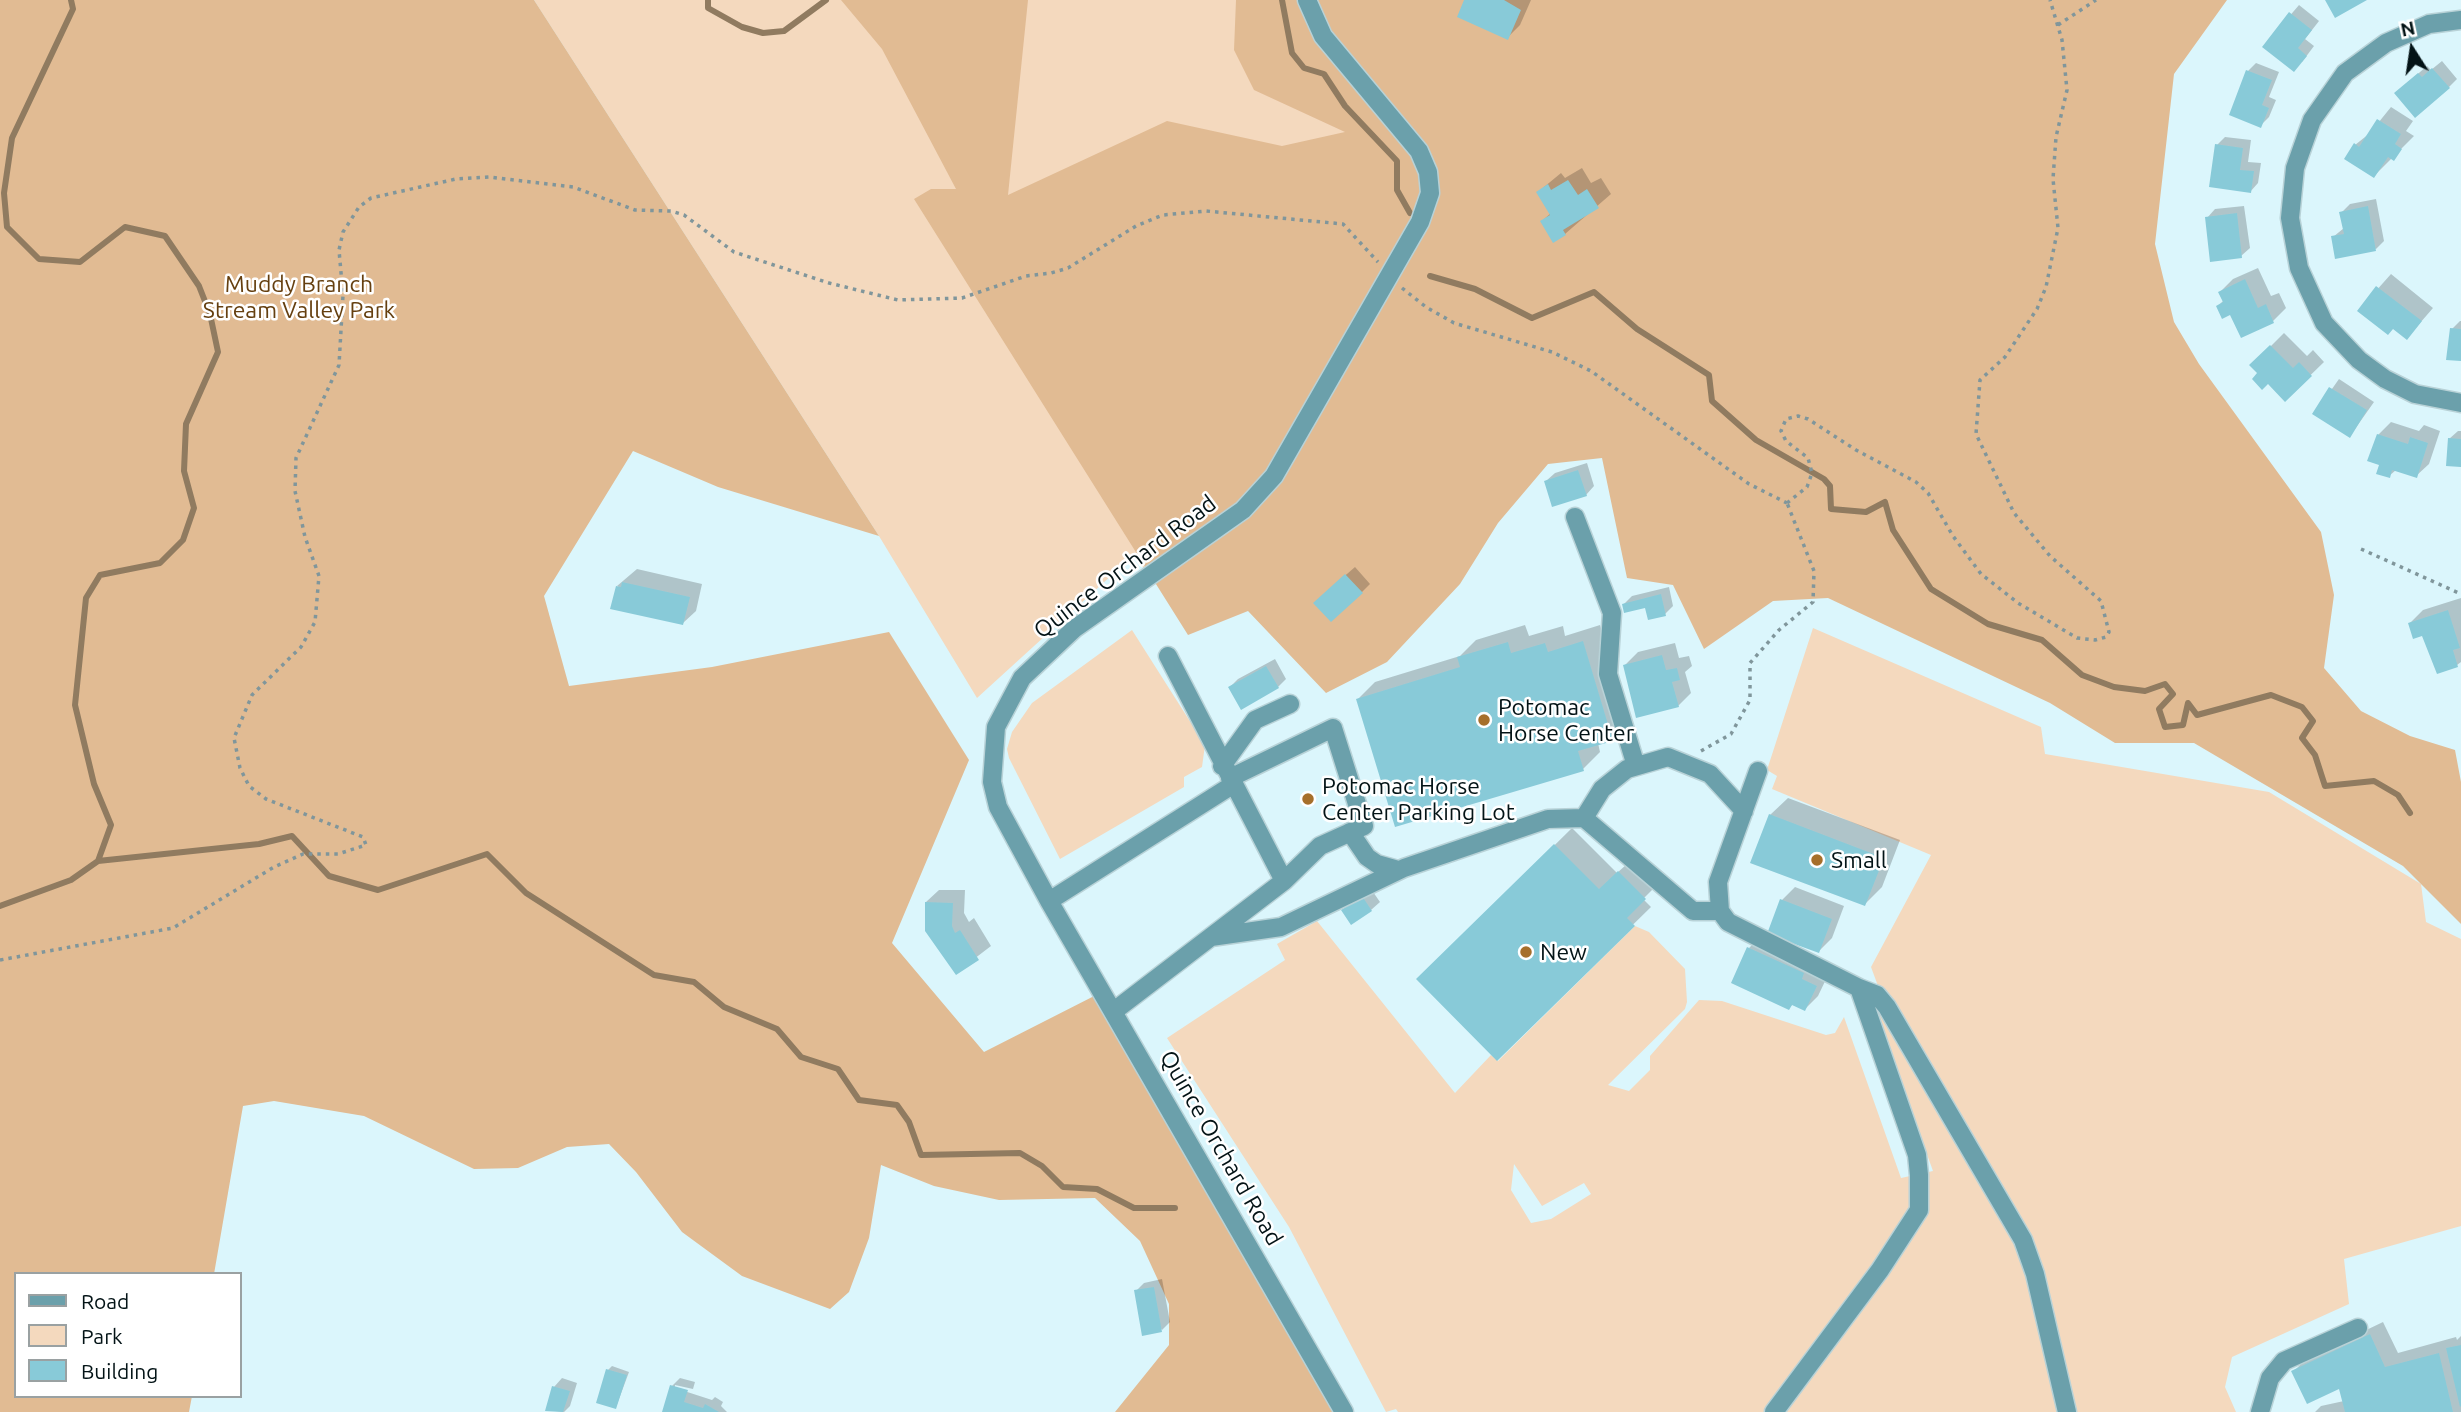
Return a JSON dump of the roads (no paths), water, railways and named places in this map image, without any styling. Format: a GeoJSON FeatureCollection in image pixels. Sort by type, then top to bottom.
{"type":"FeatureCollection","features":[{"type":"Feature","properties":{"kind":"street","name":"Quince Orchard Road"},"geometry":{"type":"LineString","coordinates":[[1307,0],[1323,36],[1419,151],[1428,172],[1430,193],[1420,222],[1273,476],[1243,510],[1074,629],[1022,678],[996,727],[992,782],[998,807],[1049,901],[1344,1412]]}},
{"type":"Feature","properties":{"kind":"street"},"geometry":{"type":"LineString","coordinates":[[2461,20],[2429,24],[2386,43],[2345,73],[2312,120],[2295,167],[2290,218],[2299,268],[2324,323],[2359,360],[2385,379],[2415,394],[2461,403]]}},
{"type":"Feature","properties":{"kind":"street"},"geometry":{"type":"LineString","coordinates":[[1575,517],[1612,613],[1608,674],[1636,766]]}},
{"type":"Feature","properties":{"kind":"street"},"geometry":{"type":"LineString","coordinates":[[1168,656],[1284,881]]}},
{"type":"Feature","properties":{"kind":"street"},"geometry":{"type":"LineString","coordinates":[[1228,776],[1255,720],[1290,704]]}},
{"type":"Feature","properties":{"kind":"street"},"geometry":{"type":"LineString","coordinates":[[1049,901],[1228,776],[1333,728],[1364,826],[1320,846],[1284,881],[1114,1012]]}},
{"type":"Feature","properties":{"kind":"street"},"geometry":{"type":"LineString","coordinates":[[1584,818],[1602,789],[1627,769],[1668,757],[1710,774],[1744,811]]}},
{"type":"Feature","properties":{"kind":"street"},"geometry":{"type":"LineString","coordinates":[[1758,771],[1718,881],[1720,911],[1728,922],[1877,995],[1887,1007],[2023,1240],[2035,1275],[2067,1412]]}},
{"type":"Feature","properties":{"kind":"street"},"geometry":{"type":"LineString","coordinates":[[1211,937],[1281,927],[1398,870],[1548,818],[1584,818],[1693,911],[1720,911]]}},
{"type":"Feature","properties":{"kind":"street"},"geometry":{"type":"LineString","coordinates":[[1350,832],[1367,857],[1377,864],[1398,870]]}},
{"type":"Feature","properties":{"kind":"street"},"geometry":{"type":"LineString","coordinates":[[1774,1412],[1880,1270],[1919,1210],[1917,1155],[1859,988]]}},
{"type":"Feature","properties":{"kind":"street"},"geometry":{"type":"LineString","coordinates":[[2260,1412],[2270,1378],[2284,1361],[2358,1328]]}},
{"type":"Feature","properties":{"kind":"waterway"},"geometry":{"type":"LineString","coordinates":[[0,906],[71,880],[98,861],[111,825],[94,784],[75,705],[86,598],[100,575],[160,563],[183,540],[194,508],[184,471],[186,424],[218,352],[210,314],[199,286],[165,236],[125,227],[80,262],[39,259],[7,227],[4,193],[12,138],[73,9],[71,0]]}},
{"type":"Feature","properties":{"kind":"waterway"},"geometry":{"type":"LineString","coordinates":[[708,0],[708,8],[742,27],[763,33],[784,31],[826,0]]}},
{"type":"Feature","properties":{"kind":"waterway"},"geometry":{"type":"LineString","coordinates":[[1282,0],[1292,53],[1304,68],[1324,74],[1345,106],[1397,161],[1397,190],[1410,213]]}},
{"type":"Feature","properties":{"kind":"waterway"},"geometry":{"type":"LineString","coordinates":[[1430,276],[1475,289],[1532,318],[1594,292],[1637,329],[1709,375],[1712,401],[1756,440],[1824,479],[1830,486],[1831,509],[1866,512],[1885,502],[1893,530],[1931,589],[1988,624],[2042,640],[2082,675],[2114,687],[2145,691],[2165,684],[2173,694],[2159,709],[2165,727],[2183,725],[2188,703],[2197,715],[2271,695],[2302,707],[2313,721],[2302,738],[2315,755],[2325,786],[2374,781],[2398,795],[2410,813]]}},
{"type":"Feature","properties":{"kind":"waterway"},"geometry":{"type":"LineString","coordinates":[[98,861],[259,844],[292,836],[329,876],[378,890],[487,854],[526,893],[654,975],[694,982],[724,1007],[777,1029],[801,1057],[838,1069],[859,1100],[897,1105],[909,1122],[921,1155],[1020,1153],[1042,1166],[1063,1187],[1097,1189],[1134,1208],[1175,1208]]}},
{"type":"Feature","properties":{"kind":"place","name":"Potomac Horse Center"},"geometry":{"type":"Point","coordinates":[1484,720]}},
{"type":"Feature","properties":{"kind":"place","name":"Potomac Horse Center Parking Lot"},"geometry":{"type":"Point","coordinates":[1308,799]}},
{"type":"Feature","properties":{"kind":"place","name":"Small"},"geometry":{"type":"Point","coordinates":[1817,860]}},
{"type":"Feature","properties":{"kind":"place","name":"New"},"geometry":{"type":"Point","coordinates":[1526,952]}},
{"type":"Feature","properties":{"kind":"park label","name":"Muddy Branch Stream Valley Park"},"geometry":{"type":"Point","coordinates":[299,297]}}]}
